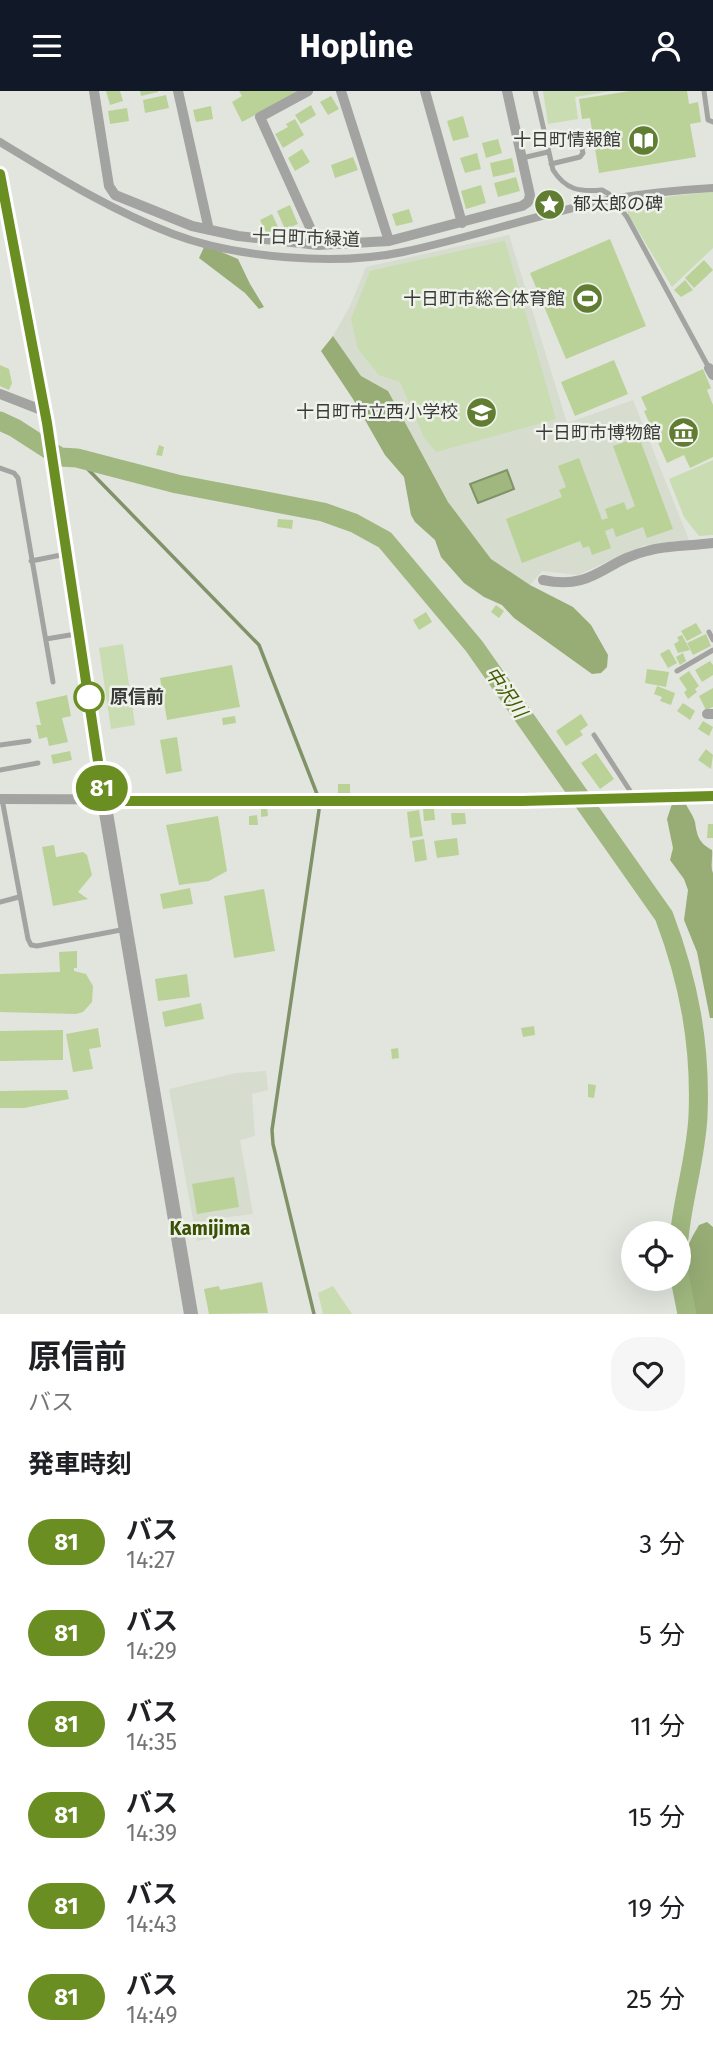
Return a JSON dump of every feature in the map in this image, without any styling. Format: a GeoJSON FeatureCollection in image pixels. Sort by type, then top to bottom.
{"type":"FeatureCollection","features":[{"type":"Feature","properties":{"kind":"street"},"geometry":{"type":"LineString","coordinates":[[94,91],[109,187],[115,195],[192,226],[318,245],[389,241],[522,207],[528,202],[530,195],[507,91]]}},
{"type":"Feature","properties":{"kind":"street"},"geometry":{"type":"LineString","coordinates":[[178,91],[209,230]]}},
{"type":"Feature","properties":{"kind":"street"},"geometry":{"type":"LineString","coordinates":[[308,91],[260,117],[318,245]]}},
{"type":"Feature","properties":{"kind":"street"},"geometry":{"type":"LineString","coordinates":[[341,91],[389,241]]}},
{"type":"Feature","properties":{"kind":"street"},"geometry":{"type":"LineString","coordinates":[[425,91],[462,223]]}},
{"type":"Feature","properties":{"kind":"street","name":"十日町市緑道"},"geometry":{"type":"LineString","coordinates":[[0,142],[75,187],[174,235],[238,251],[282,257],[335,258],[400,253],[613,199],[713,188]]}},
{"type":"Feature","properties":{"kind":"street"},"geometry":{"type":"LineString","coordinates":[[0,174],[46,417],[104,801],[191,1314]]}},
{"type":"Feature","properties":{"kind":"street"},"geometry":{"type":"LineString","coordinates":[[0,394],[46,417]]}},
{"type":"Feature","properties":{"kind":"street"},"geometry":{"type":"LineString","coordinates":[[543,580],[562,584],[580,582],[647,551],[713,543]]}},
{"type":"Feature","properties":{"kind":"street"},"geometry":{"type":"LineString","coordinates":[[1,799],[104,801],[713,796]]}},
{"type":"Feature","properties":{"kind":"lane"},"geometry":{"type":"LineString","coordinates":[[535,91],[551,164],[560,180],[581,192],[602,190],[613,199],[627,217],[712,370]]}},
{"type":"Feature","properties":{"kind":"lane"},"geometry":{"type":"LineString","coordinates":[[704,91],[708,120],[713,122]]}},
{"type":"Feature","properties":{"kind":"lane"},"geometry":{"type":"LineString","coordinates":[[545,138],[572,132],[580,140],[583,153],[580,157],[551,164]]}},
{"type":"Feature","properties":{"kind":"lane"},"geometry":{"type":"LineString","coordinates":[[522,158],[548,152]]}},
{"type":"Feature","properties":{"kind":"lane"},"geometry":{"type":"LineString","coordinates":[[0,468],[14,473],[18,478],[52,683]]}},
{"type":"Feature","properties":{"kind":"lane"},"geometry":{"type":"LineString","coordinates":[[31,561],[67,553]]}},
{"type":"Feature","properties":{"kind":"lane"},"geometry":{"type":"LineString","coordinates":[[709,632],[713,640]]}},
{"type":"Feature","properties":{"kind":"lane"},"geometry":{"type":"LineString","coordinates":[[46,639],[79,633]]}},
{"type":"Feature","properties":{"kind":"lane"},"geometry":{"type":"LineString","coordinates":[[677,671],[713,650]]}},
{"type":"Feature","properties":{"kind":"lane"},"geometry":{"type":"LineString","coordinates":[[594,735],[634,797]]}},
{"type":"Feature","properties":{"kind":"lane"},"geometry":{"type":"LineString","coordinates":[[0,745],[29,741]]}},
{"type":"Feature","properties":{"kind":"lane"},"geometry":{"type":"LineString","coordinates":[[0,770],[38,763]]}},
{"type":"Feature","properties":{"kind":"lane"},"geometry":{"type":"LineString","coordinates":[[1,799],[31,945],[127,929]]}},
{"type":"Feature","properties":{"kind":"lane"},"geometry":{"type":"LineString","coordinates":[[0,902],[19,897]]}},
{"type":"Feature","properties":{"kind":"shaded area"},"geometry":{"type":"Polygon","coordinates":[[[543,91],[612,91],[575,97],[578,119],[548,124],[543,91]]]}},
{"type":"Feature","properties":{"kind":"shaded area"},"geometry":{"type":"Polygon","coordinates":[[[713,192],[713,248],[672,287],[628,214],[628,206],[672,196],[713,192]]]}},
{"type":"Feature","properties":{"kind":"shaded area","name":"十日町市立西小学校"},"geometry":{"type":"Polygon","coordinates":[[[509,235],[567,423],[633,400],[689,540],[645,545],[578,575],[542,571],[530,585],[491,559],[448,502],[388,391],[361,376],[333,336],[350,306],[366,267],[509,235]]]}},
{"type":"Feature","properties":{"kind":"shaded area"},"geometry":{"type":"Polygon","coordinates":[[[505,241],[556,419],[436,452],[425,439],[400,382],[379,375],[358,349],[351,319],[370,271],[505,241]]]}},
{"type":"Feature","properties":{"kind":"shaded area"},"geometry":{"type":"Polygon","coordinates":[[[205,245],[238,259],[264,307],[259,309],[245,293],[199,258],[205,245]]]}},
{"type":"Feature","properties":{"kind":"shaded area"},"geometry":{"type":"Polygon","coordinates":[[[333,336],[361,376],[388,391],[448,502],[491,559],[530,585],[573,607],[591,625],[608,655],[607,667],[601,673],[592,674],[514,618],[502,605],[464,583],[441,557],[435,540],[411,515],[404,477],[385,455],[321,351],[333,336]]]}},
{"type":"Feature","properties":{"kind":"shaded area"},"geometry":{"type":"Polygon","coordinates":[[[713,460],[713,535],[699,536],[684,517],[669,479],[713,460]]]}},
{"type":"Feature","properties":{"kind":"shaded area"},"geometry":{"type":"Polygon","coordinates":[[[507,470],[514,489],[478,503],[470,484],[507,470]]]}},
{"type":"Feature","properties":{"kind":"shaded area"},"geometry":{"type":"Polygon","coordinates":[[[123,644],[135,725],[111,729],[99,648],[123,644]]]}},
{"type":"Feature","properties":{"kind":"shaded area"},"geometry":{"type":"Polygon","coordinates":[[[684,801],[694,819],[699,839],[712,850],[713,1018],[710,1018],[697,952],[684,920],[688,890],[684,879],[670,860],[673,848],[667,819],[672,804],[684,801]]]}},
{"type":"Feature","properties":{"kind":"shaded area"},"geometry":{"type":"Polygon","coordinates":[[[266,1071],[268,1090],[252,1094],[255,1136],[240,1140],[253,1214],[220,1218],[223,1236],[197,1241],[169,1089],[236,1073],[266,1071]]]}},
{"type":"Feature","properties":{"kind":"shaded area"},"geometry":{"type":"Polygon","coordinates":[[[707,1222],[713,1227],[713,1314],[696,1314],[688,1291],[691,1291],[691,1240],[699,1225],[707,1222]]]}},
{"type":"Feature","properties":{"kind":"shaded area"},"geometry":{"type":"Polygon","coordinates":[[[333,1286],[352,1314],[323,1314],[318,1293],[333,1286]]]}},
{"type":"Feature","properties":{"kind":"building"},"geometry":{"type":"Polygon","coordinates":[[[106,91],[120,91],[123,101],[110,105],[106,91]]]}},
{"type":"Feature","properties":{"kind":"building"},"geometry":{"type":"Polygon","coordinates":[[[140,91],[158,91],[158,92],[141,96],[140,91]]]}},
{"type":"Feature","properties":{"kind":"building"},"geometry":{"type":"Polygon","coordinates":[[[239,91],[299,91],[242,122],[232,102],[242,96],[239,91]]]}},
{"type":"Feature","properties":{"kind":"building","name":"十日町情報館"},"geometry":{"type":"Polygon","coordinates":[[[630,91],[687,91],[689,104],[698,102],[701,122],[690,124],[696,157],[599,173],[590,118],[582,119],[579,99],[630,91]]]}},
{"type":"Feature","properties":{"kind":"building"},"geometry":{"type":"Polygon","coordinates":[[[166,95],[169,108],[145,113],[143,100],[166,95]]]}},
{"type":"Feature","properties":{"kind":"building"},"geometry":{"type":"Polygon","coordinates":[[[331,96],[339,109],[328,115],[320,102],[331,96]]]}},
{"type":"Feature","properties":{"kind":"building"},"geometry":{"type":"Polygon","coordinates":[[[311,105],[316,115],[301,124],[295,115],[311,105]]]}},
{"type":"Feature","properties":{"kind":"building"},"geometry":{"type":"Polygon","coordinates":[[[211,106],[213,119],[196,122],[193,110],[211,106]]]}},
{"type":"Feature","properties":{"kind":"building"},"geometry":{"type":"Polygon","coordinates":[[[127,108],[129,121],[110,124],[108,111],[127,108]]]}},
{"type":"Feature","properties":{"kind":"building"},"geometry":{"type":"Polygon","coordinates":[[[463,116],[469,137],[453,141],[447,121],[463,116]]]}},
{"type":"Feature","properties":{"kind":"building"},"geometry":{"type":"Polygon","coordinates":[[[295,119],[304,135],[283,148],[275,134],[288,127],[286,124],[295,119]]]}},
{"type":"Feature","properties":{"kind":"building"},"geometry":{"type":"Polygon","coordinates":[[[498,139],[502,153],[486,158],[482,143],[498,139]]]}},
{"type":"Feature","properties":{"kind":"building"},"geometry":{"type":"Polygon","coordinates":[[[302,149],[310,162],[295,171],[288,158],[302,149]]]}},
{"type":"Feature","properties":{"kind":"building"},"geometry":{"type":"Polygon","coordinates":[[[477,153],[481,169],[465,173],[460,158],[477,153]]]}},
{"type":"Feature","properties":{"kind":"building"},"geometry":{"type":"Polygon","coordinates":[[[353,157],[358,170],[335,178],[331,165],[353,157]]]}},
{"type":"Feature","properties":{"kind":"building"},"geometry":{"type":"Polygon","coordinates":[[[512,158],[515,172],[493,177],[490,163],[512,158]]]}},
{"type":"Feature","properties":{"kind":"building"},"geometry":{"type":"Polygon","coordinates":[[[516,177],[520,191],[498,197],[494,183],[516,177]]]}},
{"type":"Feature","properties":{"kind":"building"},"geometry":{"type":"Polygon","coordinates":[[[481,185],[486,203],[466,209],[461,191],[481,185]]]}},
{"type":"Feature","properties":{"kind":"building"},"geometry":{"type":"Polygon","coordinates":[[[290,205],[298,224],[285,229],[277,211],[290,205]]]}},
{"type":"Feature","properties":{"kind":"building"},"geometry":{"type":"Polygon","coordinates":[[[409,209],[413,222],[396,226],[392,214],[409,209]]]}},
{"type":"Feature","properties":{"kind":"building"},"geometry":{"type":"Polygon","coordinates":[[[272,214],[279,229],[267,234],[260,220],[272,214]]]}},
{"type":"Feature","properties":{"kind":"building","name":"十日町市総合体育館"},"geometry":{"type":"Polygon","coordinates":[[[610,239],[646,326],[566,359],[530,273],[610,239]]]}},
{"type":"Feature","properties":{"kind":"building"},"geometry":{"type":"Polygon","coordinates":[[[704,260],[713,270],[694,288],[685,278],[704,260]]]}},
{"type":"Feature","properties":{"kind":"building"},"geometry":{"type":"Polygon","coordinates":[[[685,280],[693,290],[681,297],[674,290],[685,280]]]}},
{"type":"Feature","properties":{"kind":"building"},"geometry":{"type":"Polygon","coordinates":[[[614,360],[628,394],[575,416],[561,382],[614,360]]]}},
{"type":"Feature","properties":{"kind":"building"},"geometry":{"type":"Polygon","coordinates":[[[0,365],[9,369],[12,383],[9,390],[0,386],[0,365]]]}},
{"type":"Feature","properties":{"kind":"building","name":"十日町市博物館"},"geometry":{"type":"Polygon","coordinates":[[[703,369],[711,388],[707,390],[713,405],[713,457],[690,468],[684,455],[667,463],[644,411],[647,410],[641,397],[703,369]]]}},
{"type":"Feature","properties":{"kind":"building"},"geometry":{"type":"Polygon","coordinates":[[[639,437],[673,529],[647,538],[643,527],[616,537],[613,528],[605,531],[611,548],[592,555],[589,546],[583,548],[580,541],[522,563],[506,519],[562,497],[559,490],[566,487],[558,466],[579,458],[602,520],[608,518],[605,509],[624,502],[627,510],[635,506],[613,446],[639,437]]]}},
{"type":"Feature","properties":{"kind":"building"},"geometry":{"type":"Polygon","coordinates":[[[159,445],[164,447],[162,456],[156,455],[159,445]]]}},
{"type":"Feature","properties":{"kind":"building"},"geometry":{"type":"Polygon","coordinates":[[[278,519],[293,520],[292,529],[277,527],[278,519]]]}},
{"type":"Feature","properties":{"kind":"building"},"geometry":{"type":"Polygon","coordinates":[[[496,605],[504,611],[499,618],[491,612],[496,605]]]}},
{"type":"Feature","properties":{"kind":"building"},"geometry":{"type":"Polygon","coordinates":[[[426,612],[432,622],[419,630],[413,620],[426,612]]]}},
{"type":"Feature","properties":{"kind":"building"},"geometry":{"type":"Polygon","coordinates":[[[696,623],[702,633],[687,641],[681,631],[696,623]]]}},
{"type":"Feature","properties":{"kind":"building"},"geometry":{"type":"Polygon","coordinates":[[[706,634],[711,646],[693,655],[687,643],[706,634]]]}},
{"type":"Feature","properties":{"kind":"building"},"geometry":{"type":"Polygon","coordinates":[[[682,635],[690,650],[678,653],[674,644],[679,641],[677,637],[682,635]]]}},
{"type":"Feature","properties":{"kind":"building"},"geometry":{"type":"Polygon","coordinates":[[[669,649],[677,663],[668,668],[660,654],[669,649]]]}},
{"type":"Feature","properties":{"kind":"building"},"geometry":{"type":"Polygon","coordinates":[[[683,653],[686,661],[680,665],[676,657],[683,653]]]}},
{"type":"Feature","properties":{"kind":"building"},"geometry":{"type":"Polygon","coordinates":[[[710,661],[713,675],[702,682],[695,670],[710,661]]]}},
{"type":"Feature","properties":{"kind":"building"},"geometry":{"type":"Polygon","coordinates":[[[232,665],[240,707],[167,720],[160,678],[232,665]]]}},
{"type":"Feature","properties":{"kind":"building"},"geometry":{"type":"Polygon","coordinates":[[[647,669],[669,672],[666,687],[645,683],[647,669]]]}},
{"type":"Feature","properties":{"kind":"building"},"geometry":{"type":"Polygon","coordinates":[[[689,671],[699,686],[695,689],[697,692],[688,699],[684,692],[687,690],[679,678],[689,671]]]}},
{"type":"Feature","properties":{"kind":"building"},"geometry":{"type":"Polygon","coordinates":[[[657,686],[675,693],[671,705],[660,701],[662,697],[654,694],[657,686]]]}},
{"type":"Feature","properties":{"kind":"building"},"geometry":{"type":"Polygon","coordinates":[[[713,688],[713,707],[706,710],[699,696],[713,688]]]}},
{"type":"Feature","properties":{"kind":"building"},"geometry":{"type":"Polygon","coordinates":[[[67,695],[71,716],[62,718],[68,742],[49,746],[47,737],[39,739],[36,725],[41,725],[36,702],[67,695]]]}},
{"type":"Feature","properties":{"kind":"building"},"geometry":{"type":"Polygon","coordinates":[[[683,703],[695,711],[690,720],[677,711],[683,703]]]}},
{"type":"Feature","properties":{"kind":"building"},"geometry":{"type":"Polygon","coordinates":[[[581,714],[588,725],[580,731],[583,735],[566,746],[556,731],[581,714]]]}},
{"type":"Feature","properties":{"kind":"building"},"geometry":{"type":"Polygon","coordinates":[[[235,716],[236,723],[223,725],[222,718],[235,716]]]}},
{"type":"Feature","properties":{"kind":"building"},"geometry":{"type":"Polygon","coordinates":[[[703,721],[713,727],[709,736],[698,729],[703,721]]]}},
{"type":"Feature","properties":{"kind":"building"},"geometry":{"type":"Polygon","coordinates":[[[177,737],[182,771],[166,774],[160,740],[177,737]]]}},
{"type":"Feature","properties":{"kind":"building"},"geometry":{"type":"Polygon","coordinates":[[[706,749],[713,755],[711,769],[698,760],[706,749]]]}},
{"type":"Feature","properties":{"kind":"building"},"geometry":{"type":"Polygon","coordinates":[[[70,751],[72,760],[53,764],[51,755],[70,751]]]}},
{"type":"Feature","properties":{"kind":"building"},"geometry":{"type":"Polygon","coordinates":[[[596,753],[614,779],[600,789],[581,763],[596,753]]]}},
{"type":"Feature","properties":{"kind":"building"},"geometry":{"type":"Polygon","coordinates":[[[338,784],[350,784],[350,797],[338,797],[338,784]]]}},
{"type":"Feature","properties":{"kind":"building"},"geometry":{"type":"Polygon","coordinates":[[[261,807],[267,807],[268,816],[261,817],[261,807]]]}},
{"type":"Feature","properties":{"kind":"building"},"geometry":{"type":"Polygon","coordinates":[[[423,809],[434,809],[435,820],[424,821],[423,809]]]}},
{"type":"Feature","properties":{"kind":"building"},"geometry":{"type":"Polygon","coordinates":[[[419,810],[423,836],[410,838],[407,812],[419,810]]]}},
{"type":"Feature","properties":{"kind":"building"},"geometry":{"type":"Polygon","coordinates":[[[451,813],[465,813],[466,824],[452,825],[451,813]]]}},
{"type":"Feature","properties":{"kind":"building"},"geometry":{"type":"Polygon","coordinates":[[[257,815],[258,825],[249,825],[249,816],[257,815]]]}},
{"type":"Feature","properties":{"kind":"building"},"geometry":{"type":"Polygon","coordinates":[[[218,816],[227,871],[209,881],[179,885],[166,825],[218,816]]]}},
{"type":"Feature","properties":{"kind":"building"},"geometry":{"type":"Polygon","coordinates":[[[708,824],[713,824],[713,838],[707,838],[708,824]]]}},
{"type":"Feature","properties":{"kind":"building"},"geometry":{"type":"Polygon","coordinates":[[[457,838],[459,855],[437,858],[434,841],[457,838]]]}},
{"type":"Feature","properties":{"kind":"building"},"geometry":{"type":"Polygon","coordinates":[[[424,839],[427,860],[415,862],[412,841],[424,839]]]}},
{"type":"Feature","properties":{"kind":"building"},"geometry":{"type":"Polygon","coordinates":[[[54,845],[56,857],[83,852],[87,855],[92,875],[78,892],[88,899],[53,906],[42,847],[54,845]]]}},
{"type":"Feature","properties":{"kind":"building"},"geometry":{"type":"Polygon","coordinates":[[[190,888],[193,904],[163,909],[160,894],[190,888]]]}},
{"type":"Feature","properties":{"kind":"building"},"geometry":{"type":"Polygon","coordinates":[[[264,889],[275,951],[234,958],[224,896],[264,889]]]}},
{"type":"Feature","properties":{"kind":"building"},"geometry":{"type":"Polygon","coordinates":[[[77,951],[77,968],[74,968],[74,971],[86,974],[93,986],[92,1002],[83,1012],[0,1012],[0,974],[60,972],[59,952],[77,951]]]}},
{"type":"Feature","properties":{"kind":"building"},"geometry":{"type":"Polygon","coordinates":[[[187,974],[190,997],[158,1001],[155,979],[187,974]]]}},
{"type":"Feature","properties":{"kind":"building"},"geometry":{"type":"Polygon","coordinates":[[[201,1003],[204,1019],[165,1027],[162,1012],[201,1003]]]}},
{"type":"Feature","properties":{"kind":"building"},"geometry":{"type":"Polygon","coordinates":[[[534,1026],[535,1035],[523,1037],[521,1028],[534,1026]]]}},
{"type":"Feature","properties":{"kind":"building"},"geometry":{"type":"Polygon","coordinates":[[[98,1028],[101,1047],[89,1049],[93,1069],[73,1072],[66,1034],[98,1028]]]}},
{"type":"Feature","properties":{"kind":"building"},"geometry":{"type":"Polygon","coordinates":[[[63,1030],[63,1060],[0,1061],[0,1031],[63,1030]]]}},
{"type":"Feature","properties":{"kind":"building"},"geometry":{"type":"Polygon","coordinates":[[[398,1048],[399,1058],[392,1059],[391,1049],[398,1048]]]}},
{"type":"Feature","properties":{"kind":"building"},"geometry":{"type":"Polygon","coordinates":[[[588,1084],[596,1085],[594,1098],[588,1097],[588,1084]]]}},
{"type":"Feature","properties":{"kind":"building"},"geometry":{"type":"Polygon","coordinates":[[[67,1090],[69,1099],[24,1108],[0,1108],[0,1091],[67,1090]]]}},
{"type":"Feature","properties":{"kind":"building"},"geometry":{"type":"Polygon","coordinates":[[[234,1177],[239,1207],[197,1214],[192,1184],[234,1177]]]}},
{"type":"Feature","properties":{"kind":"building"},"geometry":{"type":"Polygon","coordinates":[[[262,1282],[268,1313],[209,1314],[204,1289],[219,1286],[220,1290],[262,1282]]]}},
{"type":"Feature","properties":{"kind":"waterway","name":"中沢川"},"geometry":{"type":"LineString","coordinates":[[0,421],[60,457],[77,458],[177,484],[323,512],[354,523],[385,540],[474,646],[664,916],[687,990],[697,1064],[697,1131],[681,1221]]}},
{"type":"Feature","properties":{"kind":"waterway"},"geometry":{"type":"LineString","coordinates":[[77,458],[259,645],[317,794],[319,810],[272,1130],[273,1144],[314,1314]]}},
{"type":"Feature","properties":{"kind":"waterway","name":"中沢川"},"geometry":{"type":"LineString","coordinates":[[682,1291],[687,1314]]}},
{"type":"Feature","properties":{"kind":"bus line","name":"81"},"geometry":{"type":"LineString","coordinates":[[0,174],[47,423],[104,801],[522,801],[713,796]]}},
{"type":"Feature","properties":{"kind":"place","name":"十日町情報館"},"geometry":{"type":"Point","coordinates":[644,140]}},
{"type":"Feature","properties":{"kind":"place","name":"郁太郎の碑"},"geometry":{"type":"Point","coordinates":[550,204]}},
{"type":"Feature","properties":{"kind":"place","name":"十日町市総合体育館"},"geometry":{"type":"Point","coordinates":[588,299]}},
{"type":"Feature","properties":{"kind":"place","name":"十日町市立西小学校"},"geometry":{"type":"Point","coordinates":[481,412]}},
{"type":"Feature","properties":{"kind":"place","name":"十日町市博物館"},"geometry":{"type":"Point","coordinates":[684,433]}},
{"type":"Feature","properties":{"kind":"place","name":"原信前"},"geometry":{"type":"Point","coordinates":[89,697]}},
{"type":"Feature","properties":{"kind":"district","name":"Kamijima"},"geometry":{"type":"Point","coordinates":[210,1228]}}]}
